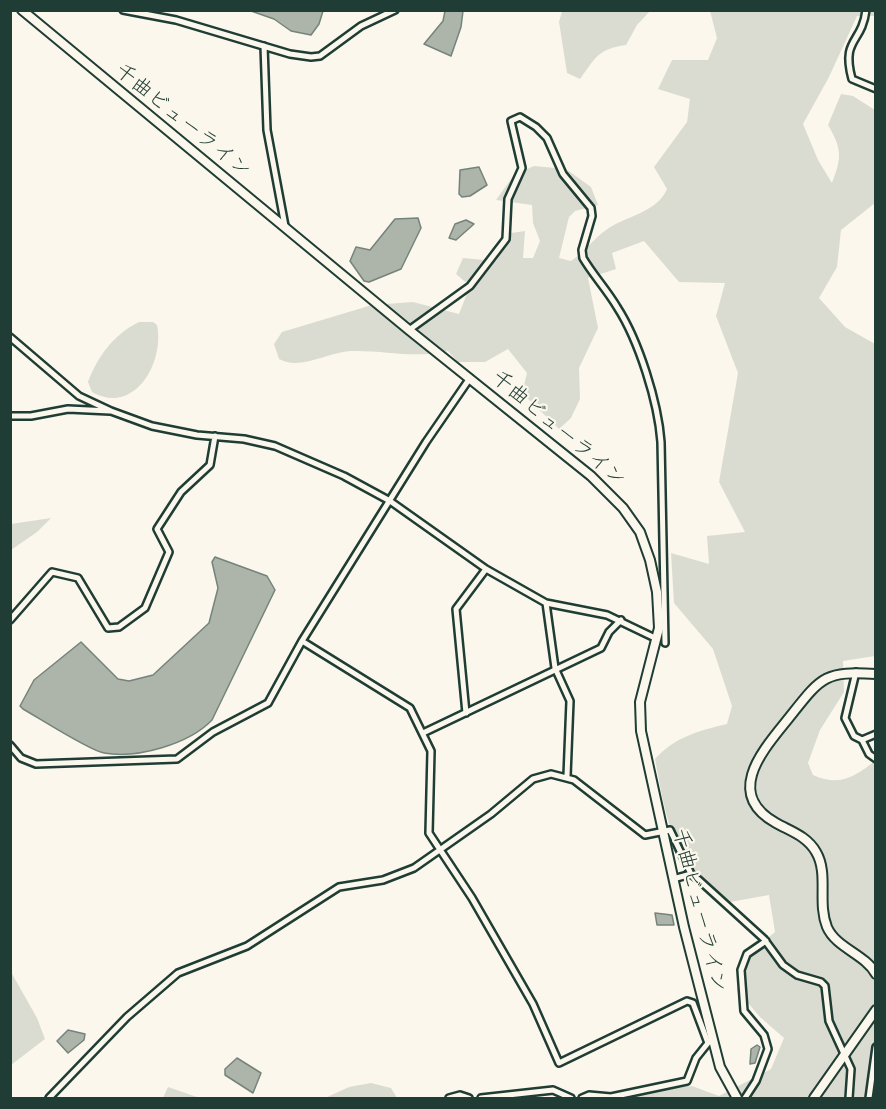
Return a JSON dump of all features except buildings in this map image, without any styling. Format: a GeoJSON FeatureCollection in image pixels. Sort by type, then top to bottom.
{"type":"FeatureCollection","features":[{"type":"Feature","properties":{"kind":"street","name":"千曲ビューライン"},"geometry":{"type":"LineString","coordinates":[[22,10],[409,330],[600,483],[633,520],[650,560],[657,592],[661,641],[642,695],[640,716],[663,832],[720,1067],[737,1098]]}},
{"type":"Feature","properties":{"kind":"street"},"geometry":{"type":"LineString","coordinates":[[123,10],[176,20],[305,57],[320,56],[361,26],[394,10]]}},
{"type":"Feature","properties":{"kind":"street"},"geometry":{"type":"LineString","coordinates":[[866,10],[863,26],[851,45],[848,63],[852,79],[876,89]]}},
{"type":"Feature","properties":{"kind":"street"},"geometry":{"type":"LineString","coordinates":[[264,46],[267,130],[285,226]]}},
{"type":"Feature","properties":{"kind":"street"},"geometry":{"type":"LineString","coordinates":[[10,337],[79,396],[111,411],[152,426],[244,439],[275,446],[344,476],[390,501],[486,568],[546,603],[621,620],[661,641],[661,442],[660,424],[647,375],[618,308],[583,258],[582,250],[592,216],[591,208],[563,174],[548,138],[520,117],[511,121],[522,168],[508,199],[506,239],[470,286],[409,330]]}},
{"type":"Feature","properties":{"kind":"street"},"geometry":{"type":"LineString","coordinates":[[10,745],[21,758],[36,764],[177,759],[213,732],[268,702],[302,641],[426,442],[471,378]]}},
{"type":"Feature","properties":{"kind":"street"},"geometry":{"type":"LineString","coordinates":[[10,416],[31,416],[68,408],[111,411]]}},
{"type":"Feature","properties":{"kind":"street"},"geometry":{"type":"LineString","coordinates":[[10,620],[52,572],[77,577],[108,628],[119,627],[145,608],[169,552],[157,529],[181,492],[210,465],[215,436]]}},
{"type":"Feature","properties":{"kind":"street"},"geometry":{"type":"LineString","coordinates":[[466,713],[456,609],[486,568]]}},
{"type":"Feature","properties":{"kind":"street"},"geometry":{"type":"LineString","coordinates":[[546,603],[556,671],[570,701],[567,776]]}},
{"type":"Feature","properties":{"kind":"street"},"geometry":{"type":"LineString","coordinates":[[423,733],[601,648],[609,632],[621,620]]}},
{"type":"Feature","properties":{"kind":"street"},"geometry":{"type":"LineString","coordinates":[[302,641],[410,708],[431,752],[428,829],[517,975],[533,1004],[559,1063],[687,1001],[693,1003],[708,1043],[696,1058],[687,1081],[611,1097],[589,1095],[582,1098]]}},
{"type":"Feature","properties":{"kind":"street"},"geometry":{"type":"LineString","coordinates":[[876,674],[856,672],[832,675],[816,685],[760,755],[751,773],[753,801],[766,816],[808,841],[816,851],[823,867],[822,905],[828,930],[840,943],[869,964],[876,974]]}},
{"type":"Feature","properties":{"kind":"street"},"geometry":{"type":"LineString","coordinates":[[856,672],[845,718],[854,736],[862,740],[869,754],[876,759]]}},
{"type":"Feature","properties":{"kind":"street"},"geometry":{"type":"LineString","coordinates":[[862,740],[876,734]]}},
{"type":"Feature","properties":{"kind":"street"},"geometry":{"type":"LineString","coordinates":[[49,1098],[127,1017],[178,973],[247,946],[331,891],[347,885],[394,877],[414,868],[440,852],[533,779],[551,774],[567,776],[645,835],[671,831],[691,874],[745,920],[791,972],[825,986],[829,1021],[851,1069],[849,1098]]}},
{"type":"Feature","properties":{"kind":"street"},"geometry":{"type":"LineString","coordinates":[[674,879],[691,874]]}},
{"type":"Feature","properties":{"kind":"street"},"geometry":{"type":"LineString","coordinates":[[745,1098],[756,1081],[768,1049],[764,1035],[744,1011],[741,970],[747,954],[766,942]]}},
{"type":"Feature","properties":{"kind":"street"},"geometry":{"type":"LineString","coordinates":[[814,1098],[846,1056],[876,1010]]}},
{"type":"Feature","properties":{"kind":"street"},"geometry":{"type":"LineString","coordinates":[[869,1098],[872,1060],[876,1047]]}},
{"type":"Feature","properties":{"kind":"street"},"geometry":{"type":"LineString","coordinates":[[481,1098],[553,1090],[571,1098]]}},
{"type":"Feature","properties":{"kind":"street"},"geometry":{"type":"LineString","coordinates":[[449,1098],[460,1095],[469,1098]]}},
{"type":"Feature","properties":{"kind":"shaded area"},"geometry":{"type":"Polygon","coordinates":[[[562,10],[650,11],[637,25],[626,45],[609,49],[598,55],[580,79],[567,73],[559,22],[562,10]]]}},
{"type":"Feature","properties":{"kind":"shaded area"},"geometry":{"type":"Polygon","coordinates":[[[251,11],[323,11],[319,24],[311,35],[291,31],[274,19],[251,11]]]}},
{"type":"Feature","properties":{"kind":"shaded area"},"geometry":{"type":"Polygon","coordinates":[[[445,11],[463,11],[461,27],[451,56],[424,44],[443,21],[445,11]]]}},
{"type":"Feature","properties":{"kind":"shaded area"},"geometry":{"type":"Polygon","coordinates":[[[710,11],[875,11],[875,16],[857,16],[829,77],[803,124],[818,160],[832,183],[838,166],[839,153],[828,125],[841,94],[853,96],[875,110],[875,203],[841,230],[837,267],[819,298],[845,327],[875,344],[875,656],[843,661],[844,692],[820,730],[808,763],[813,775],[839,780],[853,776],[875,761],[875,1098],[630,1098],[659,1090],[692,1086],[719,1096],[771,1069],[784,1038],[760,1017],[737,990],[747,955],[775,932],[769,895],[730,902],[696,873],[684,857],[672,831],[663,802],[655,759],[679,740],[697,732],[727,724],[732,706],[713,649],[674,603],[671,553],[709,564],[707,536],[745,532],[719,482],[738,373],[716,316],[725,283],[679,282],[644,241],[612,253],[616,269],[588,278],[598,328],[579,368],[580,399],[571,418],[559,429],[522,393],[527,373],[508,349],[485,362],[458,362],[448,351],[412,354],[351,351],[296,363],[279,359],[274,344],[282,332],[372,305],[413,302],[459,314],[470,286],[456,274],[463,258],[496,261],[511,233],[525,231],[523,258],[533,258],[540,241],[533,223],[532,205],[496,200],[514,175],[534,166],[566,169],[591,187],[598,205],[575,211],[569,217],[559,258],[571,261],[606,230],[656,204],[667,189],[654,167],[687,122],[690,99],[658,89],[672,60],[708,60],[717,38],[710,11]]]}},
{"type":"Feature","properties":{"kind":"shaded area"},"geometry":{"type":"Polygon","coordinates":[[[479,167],[487,185],[470,196],[462,197],[459,194],[460,170],[479,167]]]}},
{"type":"Feature","properties":{"kind":"shaded area"},"geometry":{"type":"Polygon","coordinates":[[[418,218],[421,228],[401,269],[369,282],[364,281],[350,261],[356,247],[370,250],[395,219],[418,218]]]}},
{"type":"Feature","properties":{"kind":"shaded area"},"geometry":{"type":"Polygon","coordinates":[[[466,220],[474,224],[456,240],[449,238],[455,224],[466,220]]]}},
{"type":"Feature","properties":{"kind":"shaded area"},"geometry":{"type":"Polygon","coordinates":[[[139,322],[153,322],[157,325],[158,340],[151,369],[143,382],[133,391],[121,397],[107,398],[92,392],[88,382],[107,347],[139,322]]]}},
{"type":"Feature","properties":{"kind":"shaded area"},"geometry":{"type":"Polygon","coordinates":[[[51,518],[37,532],[11,550],[11,524],[51,518]]]}},
{"type":"Feature","properties":{"kind":"shaded area"},"geometry":{"type":"Polygon","coordinates":[[[215,557],[267,576],[275,590],[212,720],[202,729],[176,743],[147,752],[104,753],[76,741],[20,706],[34,680],[81,642],[118,679],[129,681],[153,675],[209,623],[218,588],[212,562],[215,557]]]}},
{"type":"Feature","properties":{"kind":"shaded area"},"geometry":{"type":"Polygon","coordinates":[[[655,913],[672,915],[674,925],[657,925],[655,913]]]}},
{"type":"Feature","properties":{"kind":"shaded area"},"geometry":{"type":"Polygon","coordinates":[[[11,972],[37,1018],[45,1039],[11,1065],[11,972]]]}},
{"type":"Feature","properties":{"kind":"shaded area"},"geometry":{"type":"Polygon","coordinates":[[[68,1030],[85,1034],[84,1040],[68,1053],[57,1041],[68,1030]]]}},
{"type":"Feature","properties":{"kind":"shaded area"},"geometry":{"type":"Polygon","coordinates":[[[757,1045],[760,1047],[755,1063],[750,1064],[751,1049],[757,1045]]]}},
{"type":"Feature","properties":{"kind":"shaded area"},"geometry":{"type":"Polygon","coordinates":[[[237,1058],[261,1073],[253,1093],[225,1075],[225,1069],[237,1058]]]}},
{"type":"Feature","properties":{"kind":"shaded area"},"geometry":{"type":"Polygon","coordinates":[[[371,1083],[391,1088],[397,1098],[325,1098],[349,1087],[371,1083]]]}},
{"type":"Feature","properties":{"kind":"shaded area"},"geometry":{"type":"Polygon","coordinates":[[[168,1087],[200,1098],[163,1098],[168,1087]]]}}]}
